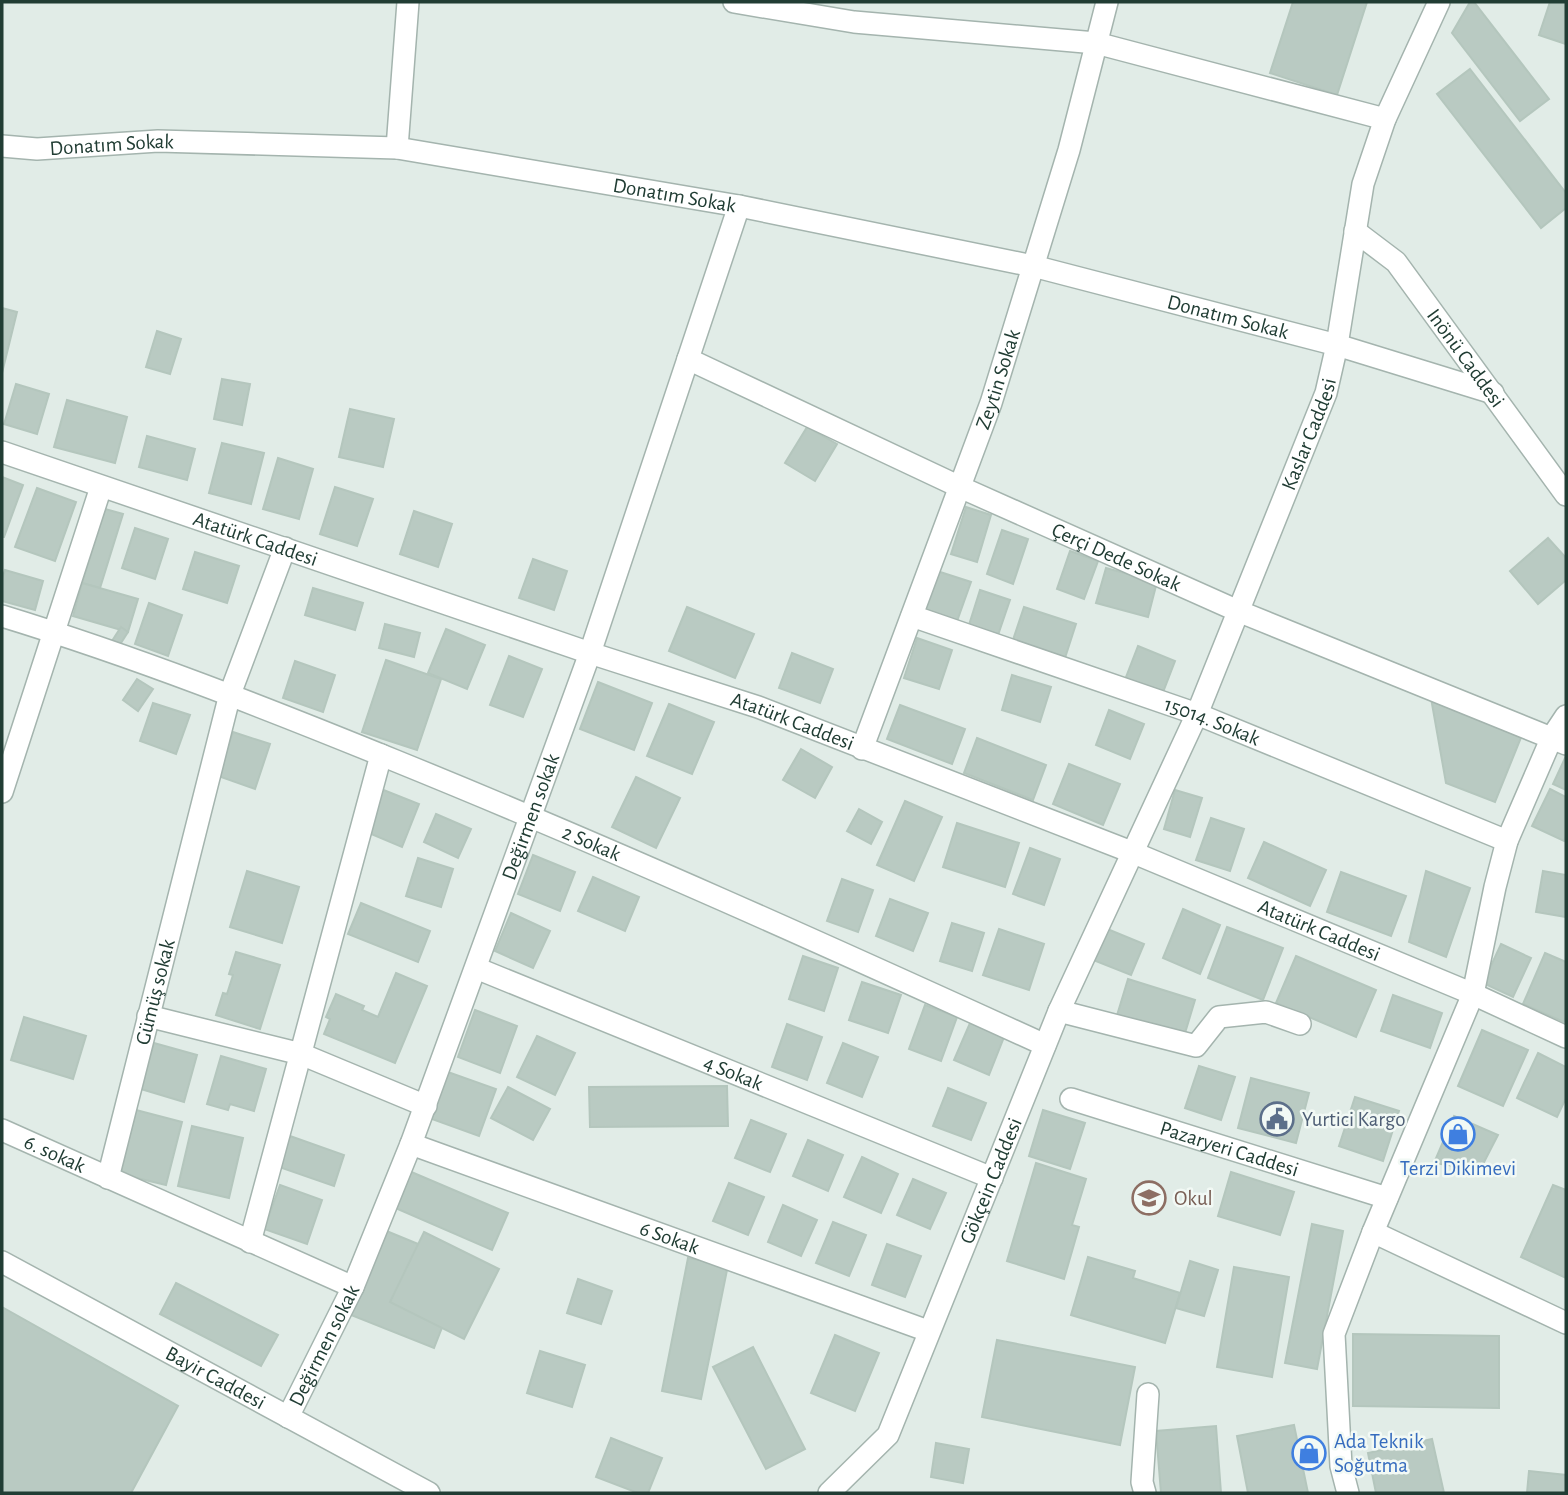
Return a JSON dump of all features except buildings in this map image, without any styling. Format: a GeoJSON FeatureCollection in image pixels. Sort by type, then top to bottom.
{"type":"FeatureCollection","features":[{"type":"Feature","properties":{"kind":"street"},"geometry":{"type":"LineString","coordinates":[[397,148],[408,2]]}},
{"type":"Feature","properties":{"kind":"street"},"geometry":{"type":"LineString","coordinates":[[734,2],[854,22],[1096,43],[1385,119]]}},
{"type":"Feature","properties":{"kind":"street","name":"Zeytin Sokak"},"geometry":{"type":"LineString","coordinates":[[862,749],[991,403],[1069,150],[1107,2]]}},
{"type":"Feature","properties":{"kind":"street","name":"Kaslar Caddesi"},"geometry":{"type":"LineString","coordinates":[[1133,853],[1197,714],[1326,393],[1337,345],[1363,184],[1385,119],[1439,2]]}},
{"type":"Feature","properties":{"kind":"street","name":"Donatım Sokak"},"geometry":{"type":"LineString","coordinates":[[2,146],[37,149],[158,141],[397,148],[739,206],[1033,266],[1337,345],[1493,393]]}},
{"type":"Feature","properties":{"kind":"street","name":"Değirmen sokak"},"geometry":{"type":"LineString","coordinates":[[288,1417],[353,1287],[426,1105],[590,653],[739,206]]}},
{"type":"Feature","properties":{"kind":"street","name":"Inönü Caddesi"},"geometry":{"type":"LineString","coordinates":[[1355,231],[1396,262],[1566,495]]}},
{"type":"Feature","properties":{"kind":"street","name":"Çerçi Dede Sokak"},"geometry":{"type":"LineString","coordinates":[[688,359],[960,487],[1238,611],[1559,741]]}},
{"type":"Feature","properties":{"kind":"street","name":"Atatürk Caddesi"},"geometry":{"type":"LineString","coordinates":[[2,452],[590,653],[758,707],[1133,853],[1473,994],[1566,1037]]}},
{"type":"Feature","properties":{"kind":"street"},"geometry":{"type":"LineString","coordinates":[[2,792],[52,631],[101,487]]}},
{"type":"Feature","properties":{"kind":"street","name":"Gümüş sokak"},"geometry":{"type":"LineString","coordinates":[[108,1178],[230,694],[285,548]]}},
{"type":"Feature","properties":{"kind":"street","name":"2 Sokak"},"geometry":{"type":"LineString","coordinates":[[2,615],[230,694],[532,816],[804,935],[1045,1045]]}},
{"type":"Feature","properties":{"kind":"street","name":"15014. Sokak"},"geometry":{"type":"LineString","coordinates":[[912,616],[1197,714],[1507,841]]}},
{"type":"Feature","properties":{"kind":"street"},"geometry":{"type":"LineString","coordinates":[[1348,1493],[1341,1466],[1335,1335],[1373,1232],[1473,994],[1507,841],[1559,741],[1566,716]]}},
{"type":"Feature","properties":{"kind":"street"},"geometry":{"type":"LineString","coordinates":[[250,1242],[381,755]]}},
{"type":"Feature","properties":{"kind":"street","name":"Gökçein Caddesi"},"geometry":{"type":"LineString","coordinates":[[829,1493],[888,1435],[1059,1011],[1133,853]]}},
{"type":"Feature","properties":{"kind":"street","name":"4 Sokak"},"geometry":{"type":"LineString","coordinates":[[476,968],[992,1178]]}},
{"type":"Feature","properties":{"kind":"street"},"geometry":{"type":"LineString","coordinates":[[1059,1011],[1195,1046],[1219,1017],[1266,1012],[1300,1024]]}},
{"type":"Feature","properties":{"kind":"street"},"geometry":{"type":"LineString","coordinates":[[148,1016],[300,1054],[426,1105]]}},
{"type":"Feature","properties":{"kind":"street","name":"Pazaryeri Caddesi"},"geometry":{"type":"LineString","coordinates":[[1071,1099],[1387,1198]]}},
{"type":"Feature","properties":{"kind":"street","name":"6. sokak"},"geometry":{"type":"LineString","coordinates":[[2,1130],[108,1178]]}},
{"type":"Feature","properties":{"kind":"street","name":"6 Sokak"},"geometry":{"type":"LineString","coordinates":[[411,1144],[929,1331]]}},
{"type":"Feature","properties":{"kind":"street"},"geometry":{"type":"LineString","coordinates":[[108,1178],[353,1287]]}},
{"type":"Feature","properties":{"kind":"street"},"geometry":{"type":"LineString","coordinates":[[1373,1232],[1566,1323]]}},
{"type":"Feature","properties":{"kind":"street","name":"Bayir Caddesi"},"geometry":{"type":"LineString","coordinates":[[2,1262],[429,1493]]}},
{"type":"Feature","properties":{"kind":"street"},"geometry":{"type":"LineString","coordinates":[[1144,1493],[1142,1482],[1148,1394]]}},
{"type":"Feature","properties":{"kind":"place","name":"Yurtici Kargo"},"geometry":{"type":"Point","coordinates":[1277,1119]}},
{"type":"Feature","properties":{"kind":"place","name":"Terzi Dikimevi"},"geometry":{"type":"Point","coordinates":[1458,1134]}},
{"type":"Feature","properties":{"kind":"place","name":"Okul"},"geometry":{"type":"Point","coordinates":[1149,1198]}},
{"type":"Feature","properties":{"kind":"place","name":"Ada Teknik Soğutma"},"geometry":{"type":"Point","coordinates":[1309,1453]}}]}
